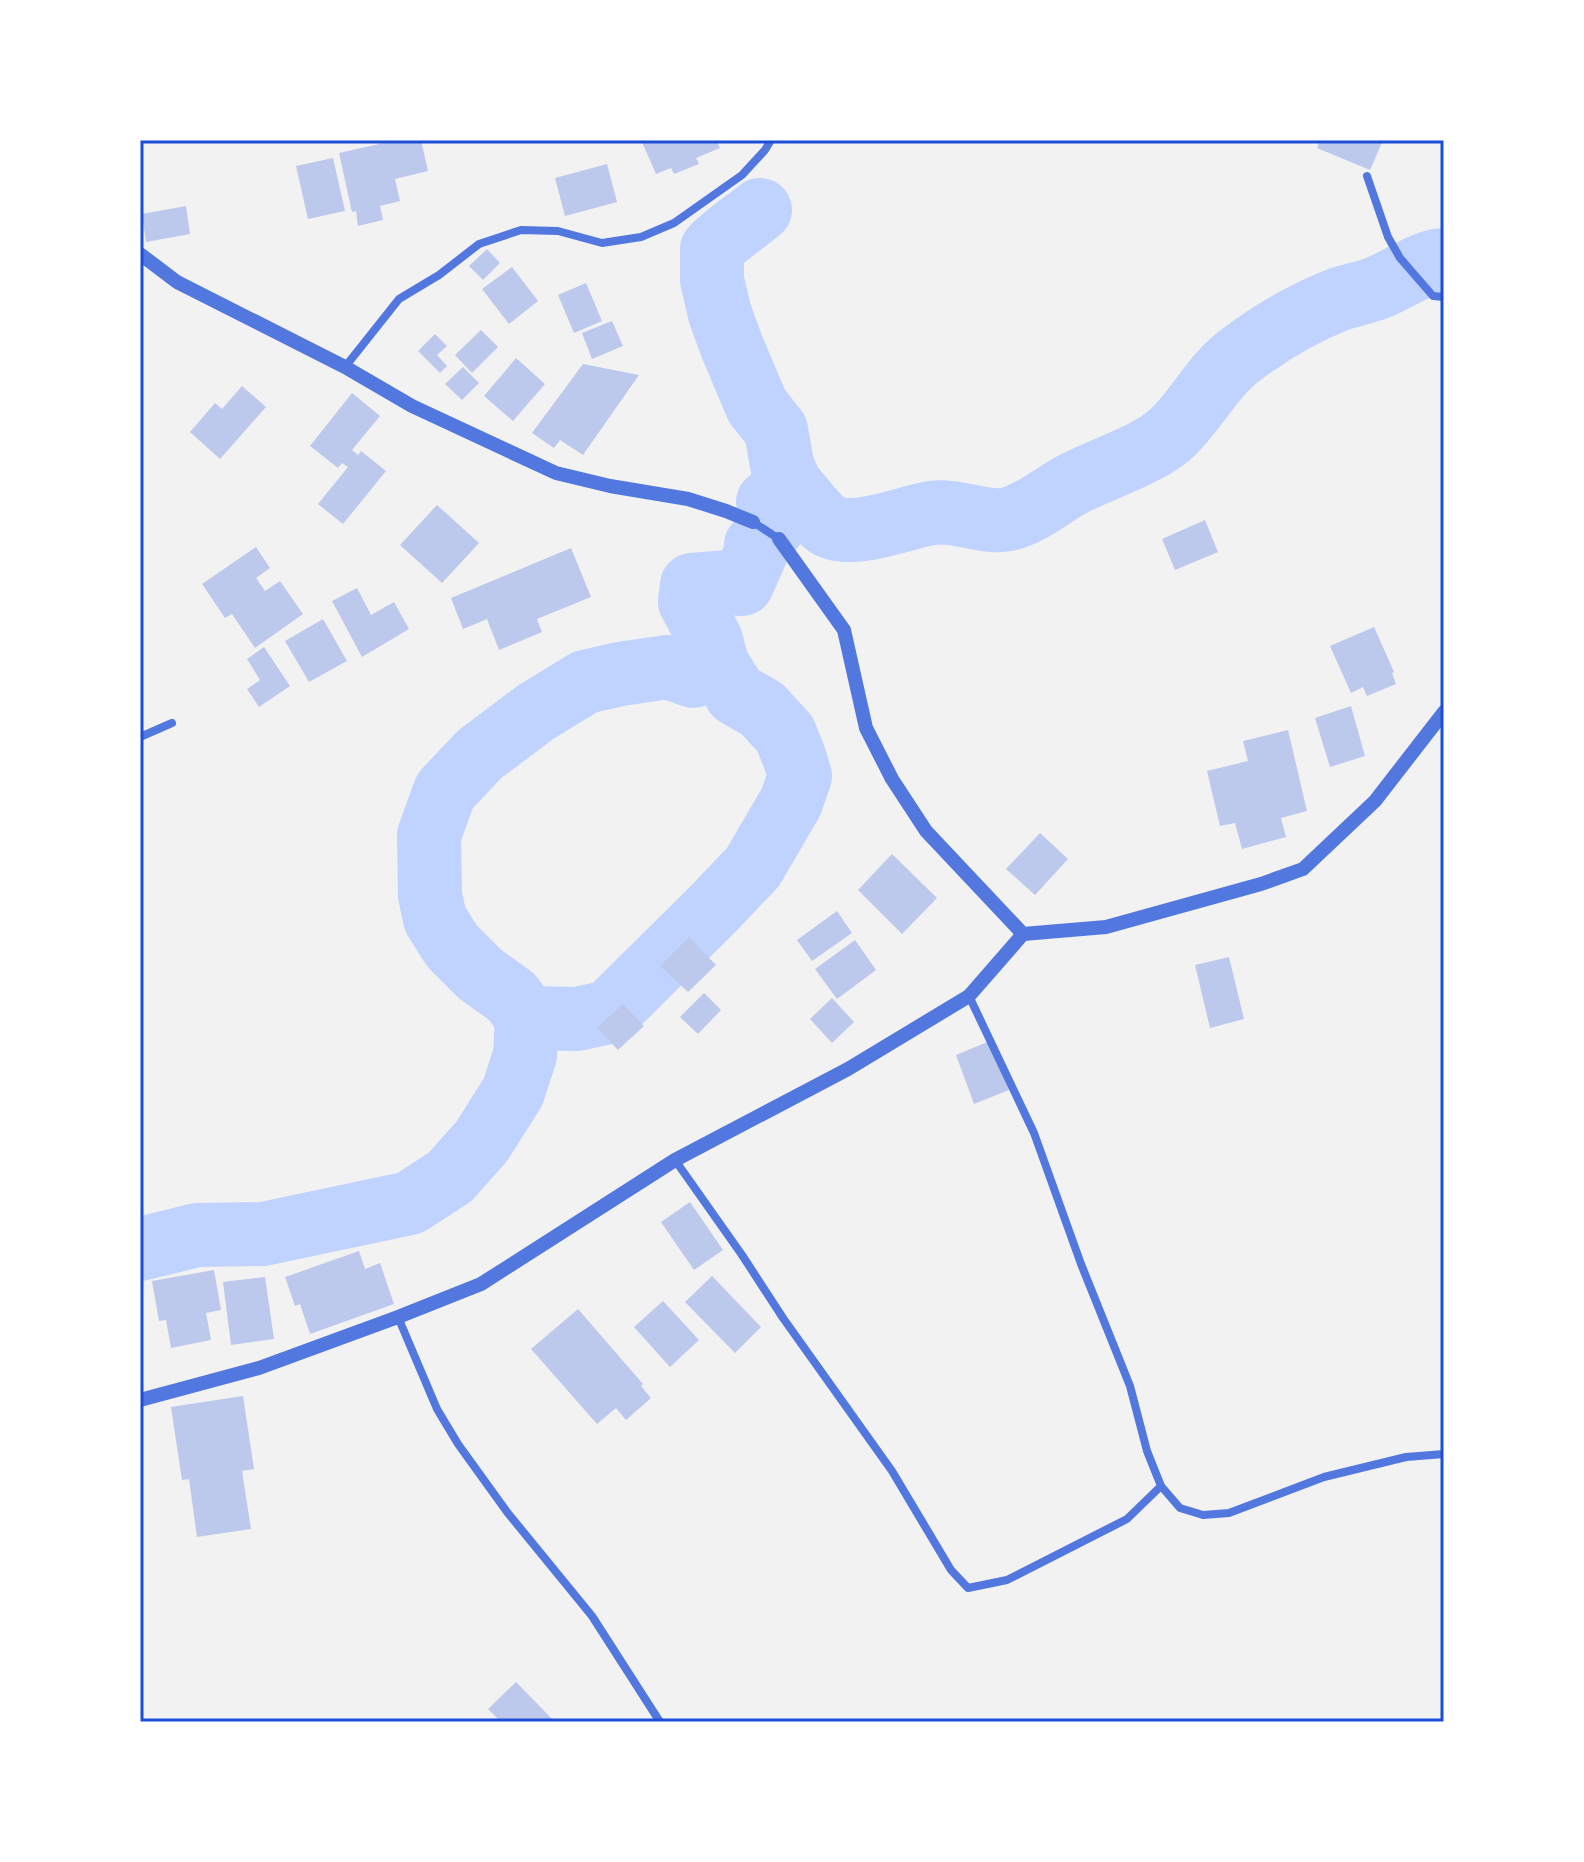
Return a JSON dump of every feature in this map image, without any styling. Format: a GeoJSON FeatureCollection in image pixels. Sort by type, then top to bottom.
{"type":"FeatureCollection","features":[{"type":"Feature","properties":{"kind":"street"},"geometry":{"type":"LineString","coordinates":[[345,367],[399,299],[439,275],[479,244],[521,230],[558,231],[602,243],[641,237],[674,223],[742,175],[771,140]]}},
{"type":"Feature","properties":{"kind":"street"},"geometry":{"type":"LineString","coordinates":[[1367,176],[1388,237],[1400,258],[1433,296],[1444,297]]}},
{"type":"Feature","properties":{"kind":"street"},"geometry":{"type":"LineString","coordinates":[[140,254],[177,282],[345,367],[412,406],[556,473],[688,499],[753,522],[779,539],[844,630],[866,728],[892,779],[926,831],[1023,934]]}},
{"type":"Feature","properties":{"kind":"street"},"geometry":{"type":"LineString","coordinates":[[140,1400],[259,1368],[481,1284],[675,1160],[848,1069],[969,996],[1023,934],[1106,927],[1261,884],[1303,869],[1375,801],[1444,712]]}},
{"type":"Feature","properties":{"kind":"street"},"geometry":{"type":"LineString","coordinates":[[140,737],[172,723]]}},
{"type":"Feature","properties":{"kind":"street"},"geometry":{"type":"LineString","coordinates":[[969,996],[1034,1133],[1081,1264],[1130,1386],[1147,1451],[1161,1486],[1180,1508],[1203,1515],[1229,1513],[1324,1477],[1406,1457],[1444,1454]]}},
{"type":"Feature","properties":{"kind":"street"},"geometry":{"type":"LineString","coordinates":[[675,1160],[892,1471],[951,1570],[968,1588],[1007,1580],[1127,1519],[1161,1486]]}},
{"type":"Feature","properties":{"kind":"street"},"geometry":{"type":"LineString","coordinates":[[398,1317],[437,1409],[458,1444],[507,1512],[592,1616],[660,1722]]}},
{"type":"Feature","properties":{"kind":"building"},"geometry":{"type":"Polygon","coordinates":[[[397,140],[421,140],[428,171],[395,179],[400,201],[380,206],[383,220],[358,226],[339,153],[397,140]]]}},
{"type":"Feature","properties":{"kind":"building"},"geometry":{"type":"Polygon","coordinates":[[[641,140],[716,140],[720,148],[696,158],[699,164],[674,174],[671,168],[656,174],[641,140]]]}},
{"type":"Feature","properties":{"kind":"building"},"geometry":{"type":"Polygon","coordinates":[[[1320,140],[1383,140],[1370,170],[1317,148],[1320,140]]]}},
{"type":"Feature","properties":{"kind":"building"},"geometry":{"type":"Polygon","coordinates":[[[333,158],[345,211],[308,219],[296,166],[333,158]]]}},
{"type":"Feature","properties":{"kind":"building"},"geometry":{"type":"Polygon","coordinates":[[[607,164],[617,202],[565,216],[555,178],[607,164]]]}},
{"type":"Feature","properties":{"kind":"building"},"geometry":{"type":"Polygon","coordinates":[[[186,206],[190,234],[146,242],[142,214],[186,206]]]}},
{"type":"Feature","properties":{"kind":"building"},"geometry":{"type":"Polygon","coordinates":[[[487,249],[500,263],[483,280],[469,266],[487,249]]]}},
{"type":"Feature","properties":{"kind":"building"},"geometry":{"type":"Polygon","coordinates":[[[512,267],[538,301],[509,324],[482,289],[512,267]]]}},
{"type":"Feature","properties":{"kind":"building"},"geometry":{"type":"Polygon","coordinates":[[[586,283],[602,321],[574,333],[558,295],[586,283]]]}},
{"type":"Feature","properties":{"kind":"building"},"geometry":{"type":"Polygon","coordinates":[[[612,321],[623,346],[592,359],[582,333],[612,321]]]}},
{"type":"Feature","properties":{"kind":"building"},"geometry":{"type":"Polygon","coordinates":[[[481,330],[498,347],[472,373],[455,355],[481,330]]]}},
{"type":"Feature","properties":{"kind":"building"},"geometry":{"type":"Polygon","coordinates":[[[435,334],[447,346],[437,355],[447,366],[440,373],[418,351],[435,334]]]}},
{"type":"Feature","properties":{"kind":"building"},"geometry":{"type":"Polygon","coordinates":[[[516,358],[545,384],[513,421],[484,396],[516,358]]]}},
{"type":"Feature","properties":{"kind":"building"},"geometry":{"type":"Polygon","coordinates":[[[583,364],[639,375],[583,455],[560,440],[554,448],[532,433],[583,364]]]}},
{"type":"Feature","properties":{"kind":"building"},"geometry":{"type":"Polygon","coordinates":[[[463,367],[479,383],[462,400],[445,384],[463,367]]]}},
{"type":"Feature","properties":{"kind":"building"},"geometry":{"type":"Polygon","coordinates":[[[242,386],[266,407],[220,459],[190,432],[215,403],[222,409],[242,386]]]}},
{"type":"Feature","properties":{"kind":"building"},"geometry":{"type":"Polygon","coordinates":[[[352,393],[380,416],[352,450],[358,455],[361,451],[386,471],[343,524],[318,504],[348,467],[342,463],[338,468],[310,446],[352,393]]]}},
{"type":"Feature","properties":{"kind":"building"},"geometry":{"type":"Polygon","coordinates":[[[437,505],[479,543],[442,583],[400,545],[437,505]]]}},
{"type":"Feature","properties":{"kind":"building"},"geometry":{"type":"Polygon","coordinates":[[[1205,520],[1218,552],[1175,570],[1162,539],[1205,520]]]}},
{"type":"Feature","properties":{"kind":"building"},"geometry":{"type":"Polygon","coordinates":[[[256,547],[270,568],[256,578],[265,591],[280,581],[303,614],[255,648],[232,614],[225,618],[202,584],[256,547]]]}},
{"type":"Feature","properties":{"kind":"building"},"geometry":{"type":"Polygon","coordinates":[[[571,548],[591,597],[537,619],[542,632],[499,650],[487,619],[463,629],[451,598],[571,548]]]}},
{"type":"Feature","properties":{"kind":"building"},"geometry":{"type":"Polygon","coordinates":[[[357,588],[371,615],[394,602],[409,629],[362,657],[332,601],[357,588]]]}},
{"type":"Feature","properties":{"kind":"building"},"geometry":{"type":"Polygon","coordinates":[[[323,619],[347,661],[309,682],[285,641],[323,619]]]}},
{"type":"Feature","properties":{"kind":"building"},"geometry":{"type":"Polygon","coordinates":[[[1374,627],[1394,672],[1396,684],[1367,696],[1363,687],[1351,693],[1330,646],[1374,627]]]}},
{"type":"Feature","properties":{"kind":"building"},"geometry":{"type":"Polygon","coordinates":[[[264,647],[290,686],[259,707],[247,689],[260,680],[247,659],[264,647]]]}},
{"type":"Feature","properties":{"kind":"building"},"geometry":{"type":"Polygon","coordinates":[[[1351,706],[1365,756],[1330,767],[1315,718],[1351,706]]]}},
{"type":"Feature","properties":{"kind":"building"},"geometry":{"type":"Polygon","coordinates":[[[1288,730],[1307,811],[1281,818],[1286,837],[1242,849],[1235,823],[1220,826],[1207,771],[1248,761],[1243,741],[1288,730]]]}},
{"type":"Feature","properties":{"kind":"building"},"geometry":{"type":"Polygon","coordinates":[[[1040,833],[1068,859],[1035,895],[1006,869],[1040,833]]]}},
{"type":"Feature","properties":{"kind":"building"},"geometry":{"type":"Polygon","coordinates":[[[892,854],[937,898],[902,934],[858,890],[892,854]]]}},
{"type":"Feature","properties":{"kind":"building"},"geometry":{"type":"Polygon","coordinates":[[[837,911],[852,933],[812,961],[797,940],[837,911]]]}},
{"type":"Feature","properties":{"kind":"building"},"geometry":{"type":"Polygon","coordinates":[[[689,937],[716,965],[688,992],[660,966],[689,937]]]}},
{"type":"Feature","properties":{"kind":"building"},"geometry":{"type":"Polygon","coordinates":[[[855,940],[876,970],[837,999],[815,969],[855,940]]]}},
{"type":"Feature","properties":{"kind":"building"},"geometry":{"type":"Polygon","coordinates":[[[1229,957],[1244,1019],[1210,1028],[1195,965],[1229,957]]]}},
{"type":"Feature","properties":{"kind":"building"},"geometry":{"type":"Polygon","coordinates":[[[704,993],[721,1010],[698,1034],[680,1017],[704,993]]]}},
{"type":"Feature","properties":{"kind":"building"},"geometry":{"type":"Polygon","coordinates":[[[832,998],[854,1022],[832,1043],[810,1019],[832,998]]]}},
{"type":"Feature","properties":{"kind":"building"},"geometry":{"type":"Polygon","coordinates":[[[623,1004],[644,1026],[618,1050],[597,1028],[623,1004]]]}},
{"type":"Feature","properties":{"kind":"building"},"geometry":{"type":"Polygon","coordinates":[[[990,1041],[1009,1090],[974,1104],[956,1055],[990,1041]]]}},
{"type":"Feature","properties":{"kind":"building"},"geometry":{"type":"Polygon","coordinates":[[[690,1202],[723,1250],[694,1270],[661,1222],[690,1202]]]}},
{"type":"Feature","properties":{"kind":"building"},"geometry":{"type":"Polygon","coordinates":[[[359,1251],[365,1269],[380,1263],[394,1304],[310,1334],[300,1304],[295,1306],[285,1277],[359,1251]]]}},
{"type":"Feature","properties":{"kind":"building"},"geometry":{"type":"Polygon","coordinates":[[[214,1270],[221,1310],[206,1313],[211,1340],[171,1348],[166,1320],[159,1321],[152,1281],[214,1270]]]}},
{"type":"Feature","properties":{"kind":"building"},"geometry":{"type":"Polygon","coordinates":[[[712,1276],[761,1327],[735,1353],[685,1302],[712,1276]]]}},
{"type":"Feature","properties":{"kind":"building"},"geometry":{"type":"Polygon","coordinates":[[[265,1277],[274,1339],[231,1345],[223,1282],[265,1277]]]}},
{"type":"Feature","properties":{"kind":"building"},"geometry":{"type":"Polygon","coordinates":[[[663,1301],[699,1340],[670,1367],[634,1327],[663,1301]]]}},
{"type":"Feature","properties":{"kind":"building"},"geometry":{"type":"Polygon","coordinates":[[[578,1309],[643,1384],[641,1386],[651,1398],[626,1420],[616,1408],[597,1424],[531,1349],[578,1309]]]}},
{"type":"Feature","properties":{"kind":"building"},"geometry":{"type":"Polygon","coordinates":[[[243,1396],[254,1469],[242,1471],[251,1529],[197,1537],[189,1479],[182,1480],[171,1407],[243,1396]]]}},
{"type":"Feature","properties":{"kind":"building"},"geometry":{"type":"Polygon","coordinates":[[[516,1682],[555,1722],[501,1722],[488,1709],[516,1682]]]}},
{"type":"Feature","properties":{"kind":"waterway"},"geometry":{"type":"LineString","coordinates":[[760,210],[712,249],[712,280],[720,314],[757,406],[776,430],[782,465],[790,484]]}},
{"type":"Feature","properties":{"kind":"waterway"},"geometry":{"type":"LineString","coordinates":[[140,1249],[197,1235],[263,1234],[410,1203],[450,1177],[482,1141],[513,1092],[525,1055],[527,1018],[512,997],[480,974],[452,946],[435,919],[430,895],[429,835],[445,791],[480,754],[536,712],[585,682],[668,667],[693,676],[717,664],[711,640],[690,602],[692,585],[742,584],[755,555],[756,545],[774,526],[768,502],[790,484],[812,511],[836,529],[863,529],[942,512],[991,520],[1018,516],[1073,484],[1164,440],[1232,362],[1276,331],[1325,305],[1377,288],[1419,267],[1444,260]]}},
{"type":"Feature","properties":{"kind":"waterway"},"geometry":{"type":"LineString","coordinates":[[527,1018],[577,1019],[609,1012],[753,867],[791,802],[800,776],[785,734],[762,709],[736,694],[717,664]]}}]}
